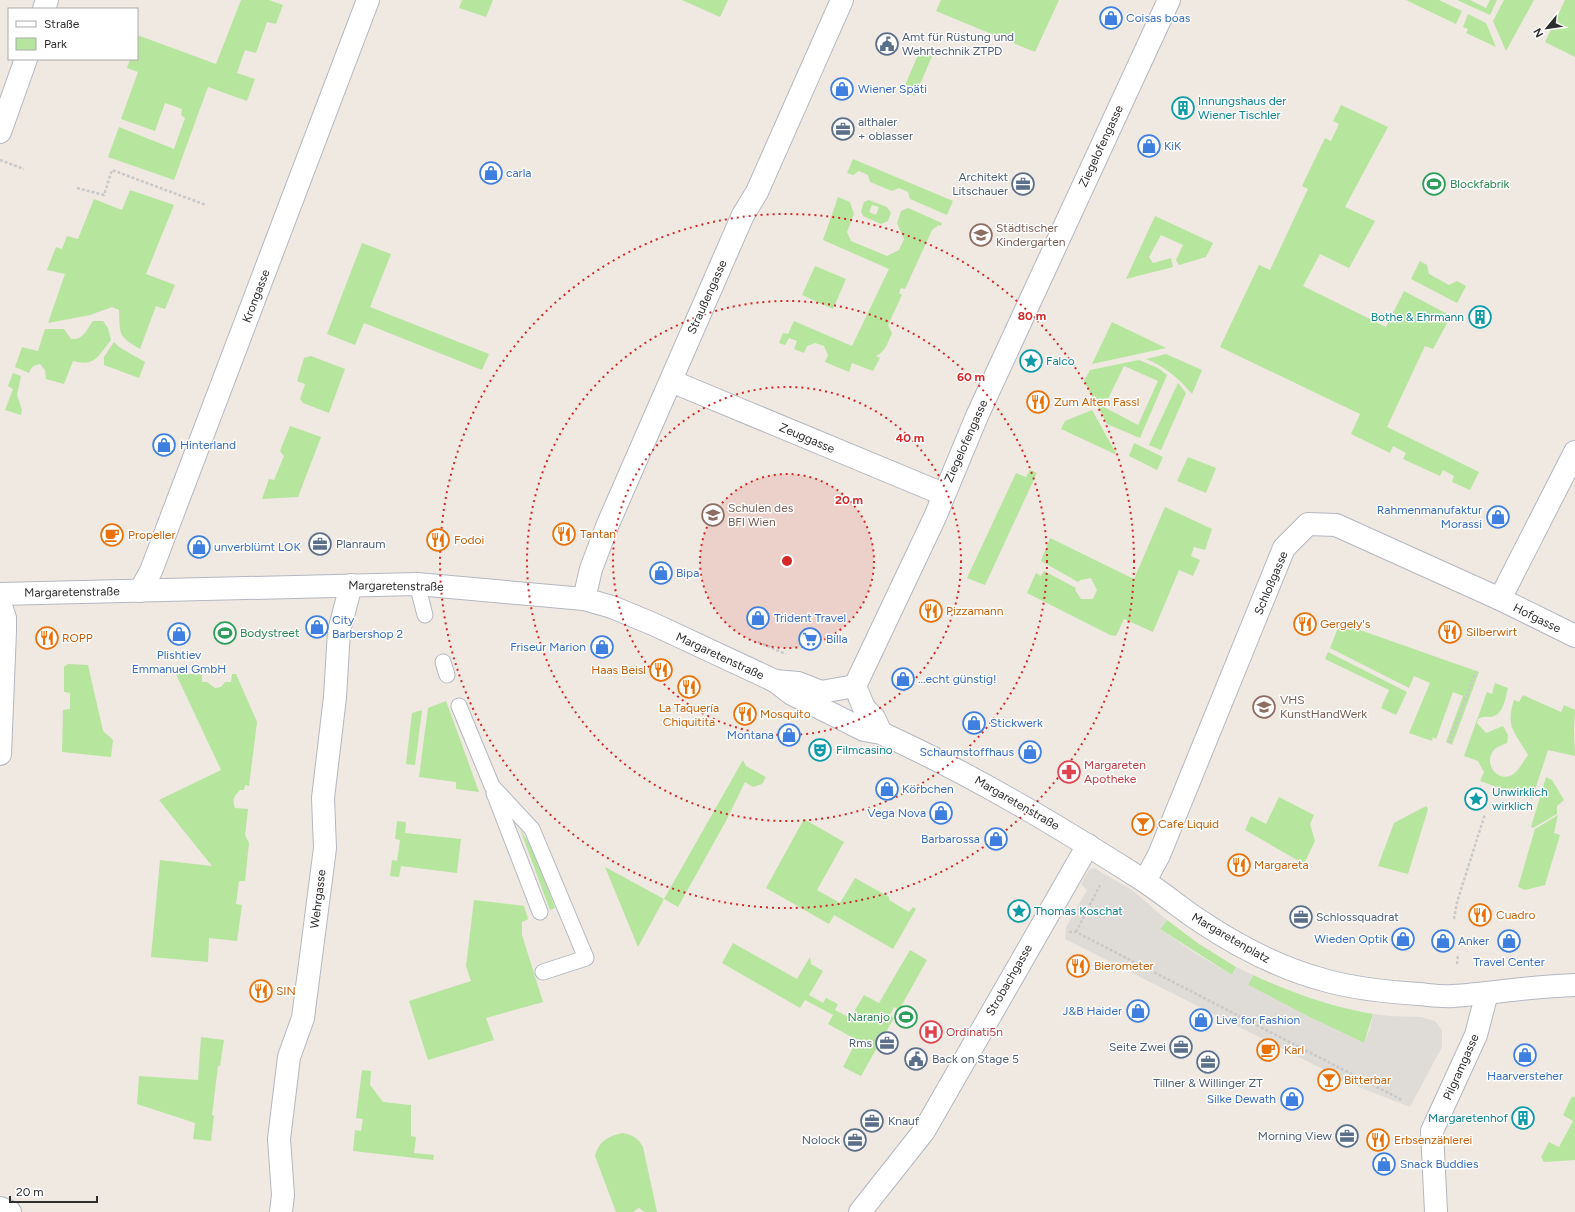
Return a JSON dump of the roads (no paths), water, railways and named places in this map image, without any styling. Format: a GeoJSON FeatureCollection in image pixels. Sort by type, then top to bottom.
{"type":"FeatureCollection","features":[{"type":"Feature","properties":{"kind":"street","name":"Krongasse"},"geometry":{"type":"LineString","coordinates":[[140,591],[151,571],[368,0]]}},
{"type":"Feature","properties":{"kind":"street","name":"Straußengasse"},"geometry":{"type":"LineString","coordinates":[[584,599],[591,569],[608,524],[743,215],[757,192],[842,0]]}},
{"type":"Feature","properties":{"kind":"street","name":"Ziegelofengasse"},"geometry":{"type":"LineString","coordinates":[[855,686],[935,517],[943,494],[977,416],[1169,0]]}},
{"type":"Feature","properties":{"kind":"street"},"geometry":{"type":"LineString","coordinates":[[0,132],[26,60]]}},
{"type":"Feature","properties":{"kind":"street","name":"Zeuggasse"},"geometry":{"type":"LineString","coordinates":[[670,381],[943,494]]}},
{"type":"Feature","properties":{"kind":"street"},"geometry":{"type":"LineString","coordinates":[[1500,599],[1575,452]]}},
{"type":"Feature","properties":{"kind":"street","name":"Schloßgasse"},"geometry":{"type":"LineString","coordinates":[[1145,881],[1159,854],[1284,548],[1308,524],[1336,525],[1500,599]]}},
{"type":"Feature","properties":{"kind":"street","name":"Margaretenstraße"},"geometry":{"type":"LineString","coordinates":[[0,594],[417,584],[584,599],[612,607],[653,624],[775,681],[792,694],[864,730],[881,732],[980,781],[1088,845]]}},
{"type":"Feature","properties":{"kind":"street","name":"Wehrgasse"},"geometry":{"type":"LineString","coordinates":[[281,1212],[282,1195],[279,1139],[289,1057],[303,1018],[306,995],[325,848],[323,798],[335,698],[339,631],[351,585]]}},
{"type":"Feature","properties":{"kind":"street","name":"Hofgasse"},"geometry":{"type":"LineString","coordinates":[[1500,599],[1575,636]]}},
{"type":"Feature","properties":{"kind":"street"},"geometry":{"type":"LineString","coordinates":[[0,603],[5,618],[0,754]]}},
{"type":"Feature","properties":{"kind":"street","name":"Margaretenstraße"},"geometry":{"type":"LineString","coordinates":[[775,681],[798,683],[821,692],[855,686]]}},
{"type":"Feature","properties":{"kind":"street"},"geometry":{"type":"LineString","coordinates":[[855,686],[864,708],[874,718],[881,732]]}},
{"type":"Feature","properties":{"kind":"street","name":"Margaretenplatz"},"geometry":{"type":"LineString","coordinates":[[1088,845],[1145,881],[1200,921],[1245,948],[1295,971],[1325,980],[1388,992],[1450,996],[1487,993]]}},
{"type":"Feature","properties":{"kind":"street","name":"Strobachgasse"},"geometry":{"type":"LineString","coordinates":[[860,1212],[924,1131],[1088,845]]}},
{"type":"Feature","properties":{"kind":"street"},"geometry":{"type":"LineString","coordinates":[[1487,993],[1543,986],[1575,985]]}},
{"type":"Feature","properties":{"kind":"street","name":"Pilgramgasse"},"geometry":{"type":"LineString","coordinates":[[1436,1212],[1432,1131],[1476,1035],[1487,993]]}},
{"type":"Feature","properties":{"kind":"street"},"geometry":{"type":"LineString","coordinates":[[0,1208],[10,1212]]}},
{"type":"Feature","properties":{"kind":"lane"},"geometry":{"type":"LineString","coordinates":[[417,584],[426,615]]}},
{"type":"Feature","properties":{"kind":"lane"},"geometry":{"type":"LineString","coordinates":[[459,706],[492,786],[540,912]]}},
{"type":"Feature","properties":{"kind":"lane"},"geometry":{"type":"LineString","coordinates":[[492,786],[532,829],[586,958],[543,972]]}},
{"type":"Feature","properties":{"kind":"place","name":"Coisas boas"},"geometry":{"type":"Point","coordinates":[1111,18]}},
{"type":"Feature","properties":{"kind":"place","name":"Amt für Rüstung und Wehrtechnik ZTPD"},"geometry":{"type":"Point","coordinates":[887,44]}},
{"type":"Feature","properties":{"kind":"place","name":"Wiener Späti"},"geometry":{"type":"Point","coordinates":[842,89]}},
{"type":"Feature","properties":{"kind":"place","name":"Innungshaus der Wiener Tischler"},"geometry":{"type":"Point","coordinates":[1183,108]}},
{"type":"Feature","properties":{"kind":"place","name":"althaler + oblasser"},"geometry":{"type":"Point","coordinates":[843,129]}},
{"type":"Feature","properties":{"kind":"place","name":"KiK"},"geometry":{"type":"Point","coordinates":[1149,146]}},
{"type":"Feature","properties":{"kind":"place","name":"carla"},"geometry":{"type":"Point","coordinates":[491,173]}},
{"type":"Feature","properties":{"kind":"place","name":"Architekt Litschauer"},"geometry":{"type":"Point","coordinates":[1023,184]}},
{"type":"Feature","properties":{"kind":"place","name":"Blockfabrik"},"geometry":{"type":"Point","coordinates":[1434,184]}},
{"type":"Feature","properties":{"kind":"place","name":"Städtischer Kindergarten"},"geometry":{"type":"Point","coordinates":[981,235]}},
{"type":"Feature","properties":{"kind":"place","name":"Bothe & Ehrmann"},"geometry":{"type":"Point","coordinates":[1480,317]}},
{"type":"Feature","properties":{"kind":"place","name":"Falco"},"geometry":{"type":"Point","coordinates":[1031,361]}},
{"type":"Feature","properties":{"kind":"place","name":"Zum Alten Fassl"},"geometry":{"type":"Point","coordinates":[1038,402]}},
{"type":"Feature","properties":{"kind":"place","name":"Hinterland"},"geometry":{"type":"Point","coordinates":[164,445]}},
{"type":"Feature","properties":{"kind":"place","name":"Schulen des BFI Wien"},"geometry":{"type":"Point","coordinates":[713,515]}},
{"type":"Feature","properties":{"kind":"place","name":"Rahmenmanufaktur Morassi"},"geometry":{"type":"Point","coordinates":[1498,517]}},
{"type":"Feature","properties":{"kind":"place","name":"Tantan"},"geometry":{"type":"Point","coordinates":[564,534]}},
{"type":"Feature","properties":{"kind":"place","name":"Propeller"},"geometry":{"type":"Point","coordinates":[112,535]}},
{"type":"Feature","properties":{"kind":"place","name":"Fodoi"},"geometry":{"type":"Point","coordinates":[438,540]}},
{"type":"Feature","properties":{"kind":"place","name":"Planraum"},"geometry":{"type":"Point","coordinates":[320,544]}},
{"type":"Feature","properties":{"kind":"place","name":"unverblümt LOK"},"geometry":{"type":"Point","coordinates":[199,547]}},
{"type":"Feature","properties":{"kind":"place","name":"Bipa"},"geometry":{"type":"Point","coordinates":[661,573]}},
{"type":"Feature","properties":{"kind":"place","name":"Pizzamann"},"geometry":{"type":"Point","coordinates":[931,611]}},
{"type":"Feature","properties":{"kind":"place","name":"Trident Travel"},"geometry":{"type":"Point","coordinates":[758,618]}},
{"type":"Feature","properties":{"kind":"place","name":"Gergely's"},"geometry":{"type":"Point","coordinates":[1305,624]}},
{"type":"Feature","properties":{"kind":"place","name":"City Barbershop 2"},"geometry":{"type":"Point","coordinates":[317,627]}},
{"type":"Feature","properties":{"kind":"place","name":"Silberwirt"},"geometry":{"type":"Point","coordinates":[1450,632]}},
{"type":"Feature","properties":{"kind":"place","name":"Bodystreet"},"geometry":{"type":"Point","coordinates":[225,633]}},
{"type":"Feature","properties":{"kind":"place","name":"Plishtiev Emmanuel GmbH"},"geometry":{"type":"Point","coordinates":[179,634]}},
{"type":"Feature","properties":{"kind":"place","name":"ROPP"},"geometry":{"type":"Point","coordinates":[47,638]}},
{"type":"Feature","properties":{"kind":"place","name":"Billa"},"geometry":{"type":"Point","coordinates":[810,639]}},
{"type":"Feature","properties":{"kind":"place","name":"Friseur Marion"},"geometry":{"type":"Point","coordinates":[602,647]}},
{"type":"Feature","properties":{"kind":"place","name":"Haas Beisl"},"geometry":{"type":"Point","coordinates":[661,670]}},
{"type":"Feature","properties":{"kind":"place","name":"...echt günstig!"},"geometry":{"type":"Point","coordinates":[903,679]}},
{"type":"Feature","properties":{"kind":"place","name":"La Taquería Chiquitita"},"geometry":{"type":"Point","coordinates":[689,687]}},
{"type":"Feature","properties":{"kind":"place","name":"VHS KunstHandWerk"},"geometry":{"type":"Point","coordinates":[1264,707]}},
{"type":"Feature","properties":{"kind":"place","name":"Mosquito"},"geometry":{"type":"Point","coordinates":[745,714]}},
{"type":"Feature","properties":{"kind":"place","name":"Stickwerk"},"geometry":{"type":"Point","coordinates":[974,723]}},
{"type":"Feature","properties":{"kind":"place","name":"Montana"},"geometry":{"type":"Point","coordinates":[789,735]}},
{"type":"Feature","properties":{"kind":"place","name":"Filmcasino"},"geometry":{"type":"Point","coordinates":[820,750]}},
{"type":"Feature","properties":{"kind":"place","name":"Schaumstoffhaus"},"geometry":{"type":"Point","coordinates":[1030,752]}},
{"type":"Feature","properties":{"kind":"place","name":"Margareten Apotheke"},"geometry":{"type":"Point","coordinates":[1069,772]}},
{"type":"Feature","properties":{"kind":"place","name":"Körbchen"},"geometry":{"type":"Point","coordinates":[887,789]}},
{"type":"Feature","properties":{"kind":"place","name":"Unwirklich wirklich"},"geometry":{"type":"Point","coordinates":[1476,799]}},
{"type":"Feature","properties":{"kind":"place","name":"Vega Nova"},"geometry":{"type":"Point","coordinates":[941,813]}},
{"type":"Feature","properties":{"kind":"place","name":"Cafe Liquid"},"geometry":{"type":"Point","coordinates":[1143,824]}},
{"type":"Feature","properties":{"kind":"place","name":"Barbarossa"},"geometry":{"type":"Point","coordinates":[996,839]}},
{"type":"Feature","properties":{"kind":"place","name":"Margareta"},"geometry":{"type":"Point","coordinates":[1239,865]}},
{"type":"Feature","properties":{"kind":"place","name":"Thomas Koschat"},"geometry":{"type":"Point","coordinates":[1019,911]}},
{"type":"Feature","properties":{"kind":"place","name":"Cuadro"},"geometry":{"type":"Point","coordinates":[1480,915]}},
{"type":"Feature","properties":{"kind":"place","name":"Schlossquadrat"},"geometry":{"type":"Point","coordinates":[1301,917]}},
{"type":"Feature","properties":{"kind":"place","name":"Wieden Optik"},"geometry":{"type":"Point","coordinates":[1403,939]}},
{"type":"Feature","properties":{"kind":"place","name":"Anker"},"geometry":{"type":"Point","coordinates":[1443,941]}},
{"type":"Feature","properties":{"kind":"place","name":"Travel Center"},"geometry":{"type":"Point","coordinates":[1509,941]}},
{"type":"Feature","properties":{"kind":"place","name":"Bierometer"},"geometry":{"type":"Point","coordinates":[1078,966]}},
{"type":"Feature","properties":{"kind":"place","name":"SIN"},"geometry":{"type":"Point","coordinates":[261,991]}},
{"type":"Feature","properties":{"kind":"place","name":"J&B Haider"},"geometry":{"type":"Point","coordinates":[1138,1011]}},
{"type":"Feature","properties":{"kind":"place","name":"Naranjo"},"geometry":{"type":"Point","coordinates":[906,1017]}},
{"type":"Feature","properties":{"kind":"place","name":"Live for Fashion"},"geometry":{"type":"Point","coordinates":[1201,1020]}},
{"type":"Feature","properties":{"kind":"place","name":"Ordinati5n"},"geometry":{"type":"Point","coordinates":[931,1032]}},
{"type":"Feature","properties":{"kind":"place","name":"Rms"},"geometry":{"type":"Point","coordinates":[887,1043]}},
{"type":"Feature","properties":{"kind":"place","name":"Seite Zwei"},"geometry":{"type":"Point","coordinates":[1181,1047]}},
{"type":"Feature","properties":{"kind":"place","name":"Karl"},"geometry":{"type":"Point","coordinates":[1268,1050]}},
{"type":"Feature","properties":{"kind":"place","name":"Haarversteher"},"geometry":{"type":"Point","coordinates":[1525,1055]}},
{"type":"Feature","properties":{"kind":"place","name":"Back on Stage 5"},"geometry":{"type":"Point","coordinates":[916,1059]}},
{"type":"Feature","properties":{"kind":"place","name":"Tillner & Willinger ZT"},"geometry":{"type":"Point","coordinates":[1208,1062]}},
{"type":"Feature","properties":{"kind":"place","name":"Bitterbar"},"geometry":{"type":"Point","coordinates":[1329,1080]}},
{"type":"Feature","properties":{"kind":"place","name":"Silke Dewath"},"geometry":{"type":"Point","coordinates":[1292,1099]}},
{"type":"Feature","properties":{"kind":"place","name":"Margaretenhof"},"geometry":{"type":"Point","coordinates":[1523,1118]}},
{"type":"Feature","properties":{"kind":"place","name":"Knauf"},"geometry":{"type":"Point","coordinates":[872,1121]}},
{"type":"Feature","properties":{"kind":"place","name":"Morning View"},"geometry":{"type":"Point","coordinates":[1347,1136]}},
{"type":"Feature","properties":{"kind":"place","name":"Nolock"},"geometry":{"type":"Point","coordinates":[855,1140]}},
{"type":"Feature","properties":{"kind":"place","name":"Erbsenzählerei"},"geometry":{"type":"Point","coordinates":[1378,1140]}},
{"type":"Feature","properties":{"kind":"place","name":"Snack Buddies"},"geometry":{"type":"Point","coordinates":[1384,1164]}}]}
